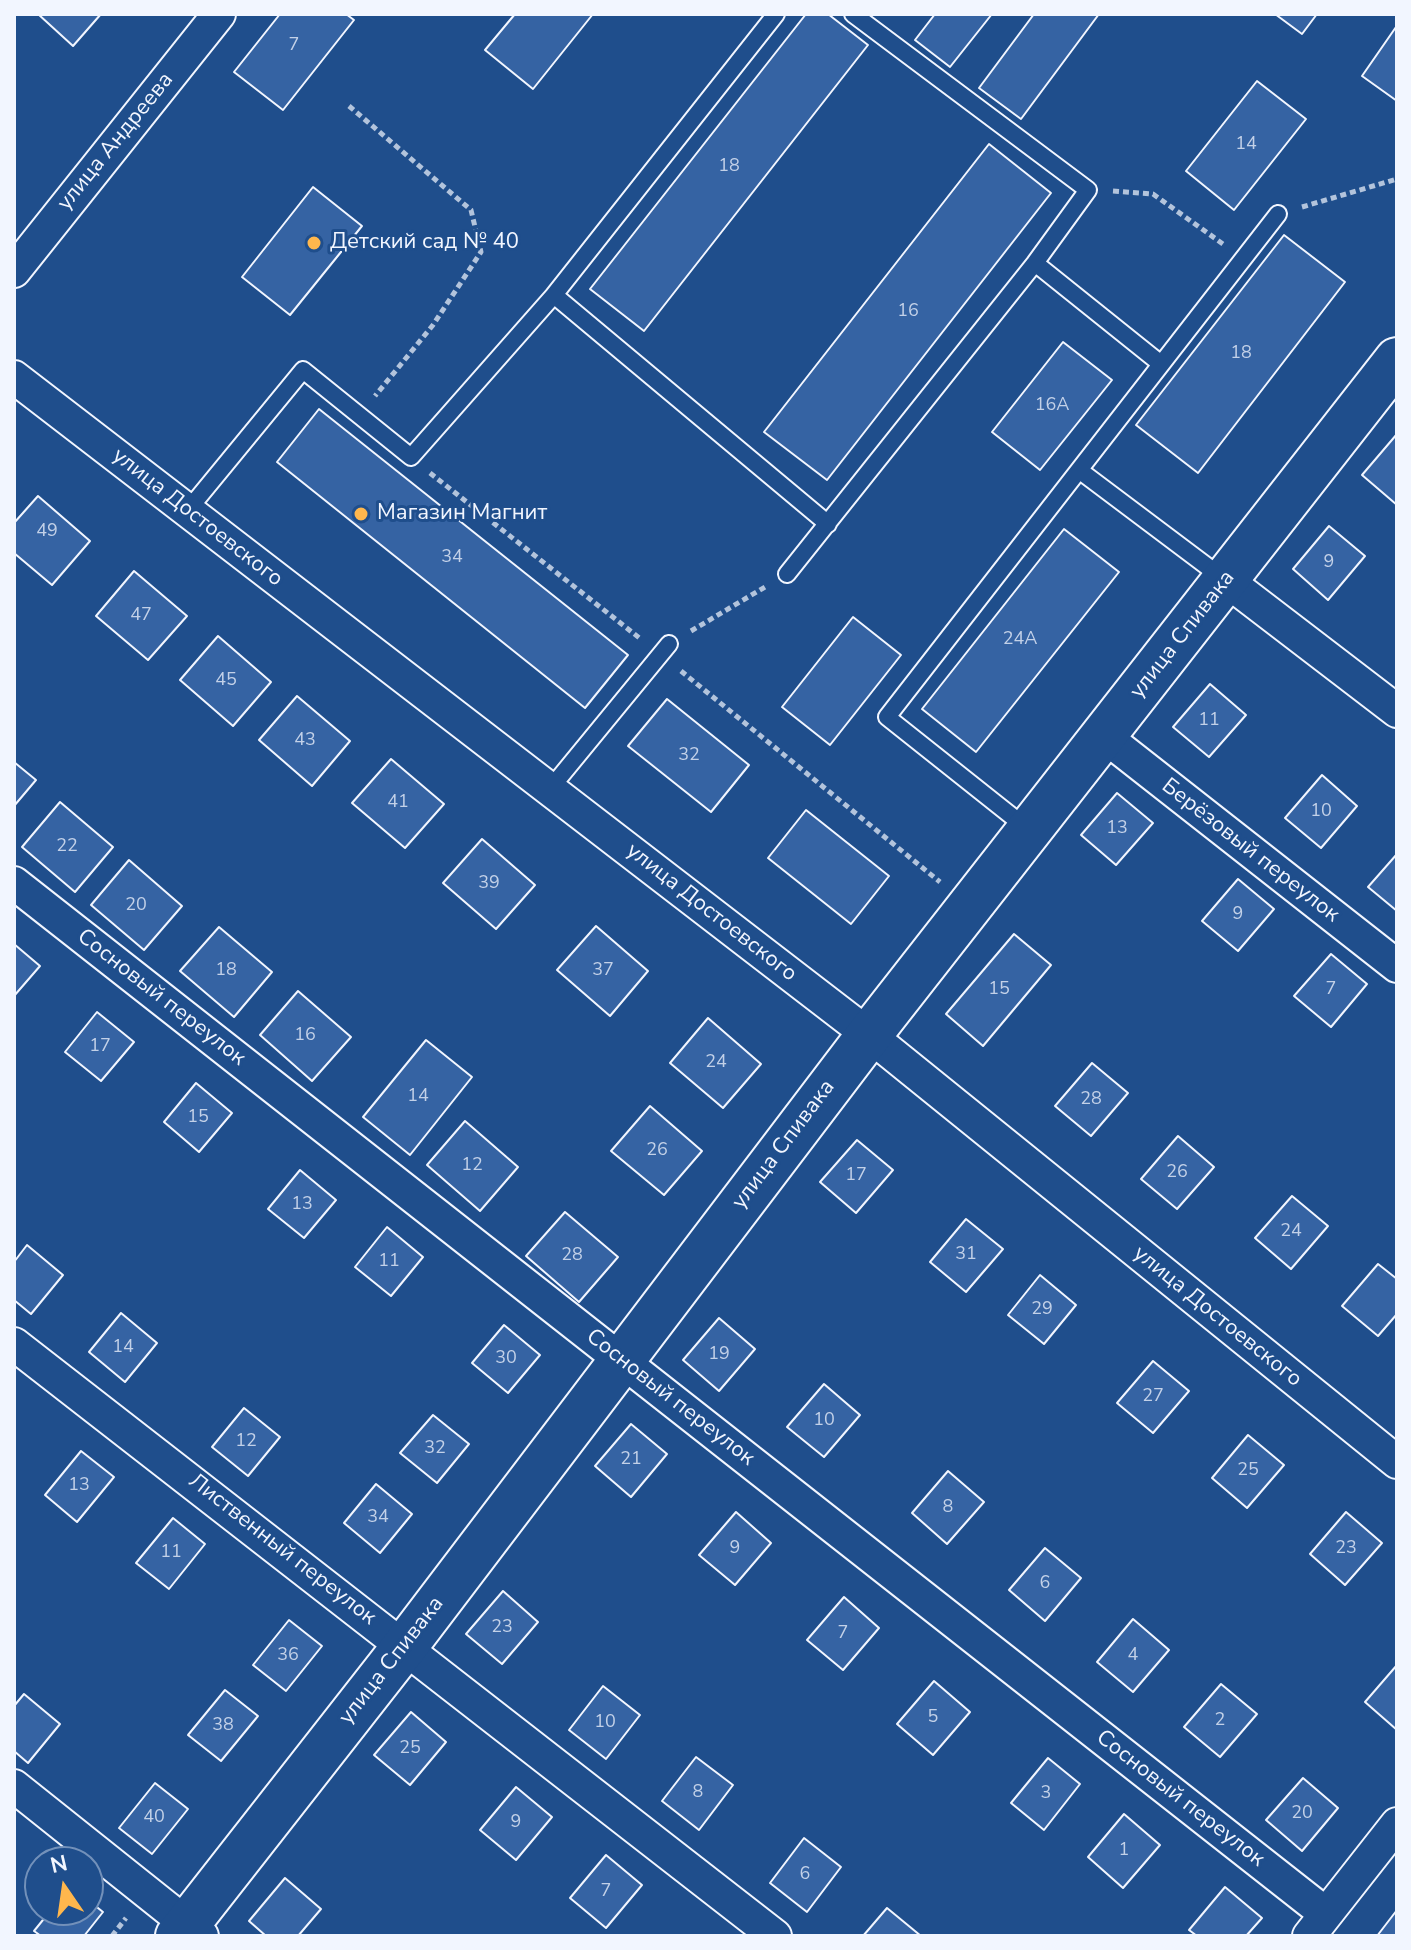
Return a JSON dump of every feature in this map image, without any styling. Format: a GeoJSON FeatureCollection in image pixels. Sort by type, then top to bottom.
{"type":"FeatureCollection","features":[{"type":"Feature","properties":{"kind":"street","name":"улица Андреева"},"geometry":{"type":"LineString","coordinates":[[14,271],[214,15]]}},
{"type":"Feature","properties":{"kind":"street","name":"улица Спивака"},"geometry":{"type":"LineString","coordinates":[[189,1932],[869,1035],[1397,360]]}},
{"type":"Feature","properties":{"kind":"street","name":"улица Достоевского"},"geometry":{"type":"LineString","coordinates":[[14,377],[869,1035],[1397,1462]]}},
{"type":"Feature","properties":{"kind":"street"},"geometry":{"type":"LineString","coordinates":[[1226,580],[1397,711]]}},
{"type":"Feature","properties":{"kind":"street","name":"Берёзовый переулок"},"geometry":{"type":"LineString","coordinates":[[1104,736],[1397,966]]}},
{"type":"Feature","properties":{"kind":"street","name":"Сосновый переулок"},"geometry":{"type":"LineString","coordinates":[[14,883],[621,1359],[1317,1925]]}},
{"type":"Feature","properties":{"kind":"street","name":"Лиственный переулок"},"geometry":{"type":"LineString","coordinates":[[14,1344],[775,1936]]}},
{"type":"Feature","properties":{"kind":"street"},"geometry":{"type":"LineString","coordinates":[[14,1786],[189,1932]]}},
{"type":"Feature","properties":{"kind":"street"},"geometry":{"type":"LineString","coordinates":[[1317,1925],[1397,1824]]}},
{"type":"Feature","properties":{"kind":"lane"},"geometry":{"type":"LineString","coordinates":[[188,510],[303,370],[411,457],[554,295],[776,14]]}},
{"type":"Feature","properties":{"kind":"lane"},"geometry":{"type":"LineString","coordinates":[[787,574],[1035,263],[1088,190],[853,14]]}},
{"type":"Feature","properties":{"kind":"lane"},"geometry":{"type":"LineString","coordinates":[[1029,830],[887,717],[1278,214]]}},
{"type":"Feature","properties":{"kind":"lane"},"geometry":{"type":"LineString","coordinates":[[1035,263],[1161,364]]}},
{"type":"Feature","properties":{"kind":"lane"},"geometry":{"type":"LineString","coordinates":[[554,295],[828,524]]}},
{"type":"Feature","properties":{"kind":"lane"},"geometry":{"type":"LineString","coordinates":[[1079,470],[1226,580]]}},
{"type":"Feature","properties":{"kind":"lane"},"geometry":{"type":"LineString","coordinates":[[550,789],[665,649]]}},
{"type":"Feature","properties":{"kind":"path"},"geometry":{"type":"LineString","coordinates":[[349,106],[471,210],[481,252],[433,325],[359,416]]}},
{"type":"Feature","properties":{"kind":"path"},"geometry":{"type":"LineString","coordinates":[[1278,214],[1397,179]]}},
{"type":"Feature","properties":{"kind":"path"},"geometry":{"type":"LineString","coordinates":[[1088,190],[1153,194],[1243,258]]}},
{"type":"Feature","properties":{"kind":"path"},"geometry":{"type":"LineString","coordinates":[[411,457],[665,649],[970,906]]}},
{"type":"Feature","properties":{"kind":"path"},"geometry":{"type":"LineString","coordinates":[[665,649],[787,574]]}},
{"type":"Feature","properties":{"kind":"building"},"geometry":{"type":"Polygon","coordinates":[[[38,14],[101,14],[73,46],[38,14]]]}},
{"type":"Feature","properties":{"kind":"building"},"geometry":{"type":"Polygon","coordinates":[[[280,14],[346,14],[354,20],[283,110],[234,72],[280,14]]]}},
{"type":"Feature","properties":{"kind":"building"},"geometry":{"type":"Polygon","coordinates":[[[515,14],[593,14],[533,89],[485,50],[515,14]]]}},
{"type":"Feature","properties":{"kind":"building"},"geometry":{"type":"Polygon","coordinates":[[[806,14],[828,14],[868,45],[644,331],[590,289],[806,14]]]}},
{"type":"Feature","properties":{"kind":"building"},"geometry":{"type":"Polygon","coordinates":[[[935,14],[992,14],[950,67],[915,40],[935,14]]]}},
{"type":"Feature","properties":{"kind":"building"},"geometry":{"type":"Polygon","coordinates":[[[1034,14],[1099,14],[1021,119],[979,88],[1034,14]]]}},
{"type":"Feature","properties":{"kind":"building"},"geometry":{"type":"Polygon","coordinates":[[[1275,14],[1317,14],[1302,34],[1275,14]]]}},
{"type":"Feature","properties":{"kind":"building"},"geometry":{"type":"Polygon","coordinates":[[[1397,27],[1397,101],[1362,76],[1397,27]]]}},
{"type":"Feature","properties":{"kind":"building"},"geometry":{"type":"Polygon","coordinates":[[[1257,81],[1306,119],[1234,210],[1186,171],[1257,81]]]}},
{"type":"Feature","properties":{"kind":"building"},"geometry":{"type":"Polygon","coordinates":[[[989,144],[1051,193],[827,480],[764,432],[989,144]]]}},
{"type":"Feature","properties":{"kind":"building"},"geometry":{"type":"Polygon","coordinates":[[[313,187],[362,226],[290,315],[242,277],[313,187]]]}},
{"type":"Feature","properties":{"kind":"building"},"geometry":{"type":"Polygon","coordinates":[[[1284,235],[1345,282],[1198,473],[1136,425],[1284,235]]]}},
{"type":"Feature","properties":{"kind":"building"},"geometry":{"type":"Polygon","coordinates":[[[1063,342],[1112,380],[1040,470],[992,432],[1063,342]]]}},
{"type":"Feature","properties":{"kind":"building"},"geometry":{"type":"Polygon","coordinates":[[[319,409],[628,655],[585,708],[277,462],[319,409]]]}},
{"type":"Feature","properties":{"kind":"building"},"geometry":{"type":"Polygon","coordinates":[[[1397,434],[1397,505],[1362,475],[1397,434]]]}},
{"type":"Feature","properties":{"kind":"building"},"geometry":{"type":"Polygon","coordinates":[[[38,496],[90,541],[52,585],[14,553],[14,523],[38,496]]]}},
{"type":"Feature","properties":{"kind":"building"},"geometry":{"type":"Polygon","coordinates":[[[1329,526],[1365,556],[1328,600],[1293,569],[1329,526]]]}},
{"type":"Feature","properties":{"kind":"building"},"geometry":{"type":"Polygon","coordinates":[[[1064,529],[1119,572],[976,752],[922,709],[1064,529]]]}},
{"type":"Feature","properties":{"kind":"building"},"geometry":{"type":"Polygon","coordinates":[[[134,571],[187,616],[148,660],[96,616],[134,571]]]}},
{"type":"Feature","properties":{"kind":"building"},"geometry":{"type":"Polygon","coordinates":[[[853,617],[901,655],[830,745],[782,707],[853,617]]]}},
{"type":"Feature","properties":{"kind":"building"},"geometry":{"type":"Polygon","coordinates":[[[218,636],[271,682],[233,726],[180,680],[218,636]]]}},
{"type":"Feature","properties":{"kind":"building"},"geometry":{"type":"Polygon","coordinates":[[[1210,684],[1246,715],[1209,757],[1173,727],[1210,684]]]}},
{"type":"Feature","properties":{"kind":"building"},"geometry":{"type":"Polygon","coordinates":[[[297,696],[350,741],[312,786],[259,740],[297,696]]]}},
{"type":"Feature","properties":{"kind":"building"},"geometry":{"type":"Polygon","coordinates":[[[667,699],[749,765],[711,812],[628,746],[667,699]]]}},
{"type":"Feature","properties":{"kind":"building"},"geometry":{"type":"Polygon","coordinates":[[[391,759],[444,804],[405,848],[352,803],[391,759]]]}},
{"type":"Feature","properties":{"kind":"building"},"geometry":{"type":"Polygon","coordinates":[[[14,762],[36,780],[14,806],[14,762]]]}},
{"type":"Feature","properties":{"kind":"building"},"geometry":{"type":"Polygon","coordinates":[[[1322,775],[1357,806],[1321,848],[1285,818],[1322,775]]]}},
{"type":"Feature","properties":{"kind":"building"},"geometry":{"type":"Polygon","coordinates":[[[1117,793],[1153,823],[1116,865],[1081,835],[1117,793]]]}},
{"type":"Feature","properties":{"kind":"building"},"geometry":{"type":"Polygon","coordinates":[[[60,802],[113,847],[75,892],[22,847],[60,802]]]}},
{"type":"Feature","properties":{"kind":"building"},"geometry":{"type":"Polygon","coordinates":[[[806,810],[889,876],[851,924],[768,858],[806,810]]]}},
{"type":"Feature","properties":{"kind":"building"},"geometry":{"type":"Polygon","coordinates":[[[482,839],[535,885],[496,929],[443,883],[482,839]]]}},
{"type":"Feature","properties":{"kind":"building"},"geometry":{"type":"Polygon","coordinates":[[[1397,854],[1397,911],[1368,887],[1397,854]]]}},
{"type":"Feature","properties":{"kind":"building"},"geometry":{"type":"Polygon","coordinates":[[[129,860],[182,906],[144,950],[91,905],[129,860]]]}},
{"type":"Feature","properties":{"kind":"building"},"geometry":{"type":"Polygon","coordinates":[[[1238,879],[1274,909],[1238,951],[1202,921],[1238,879]]]}},
{"type":"Feature","properties":{"kind":"building"},"geometry":{"type":"Polygon","coordinates":[[[596,926],[648,971],[610,1016],[557,970],[596,926]]]}},
{"type":"Feature","properties":{"kind":"building"},"geometry":{"type":"Polygon","coordinates":[[[219,927],[272,972],[234,1017],[180,971],[219,927]]]}},
{"type":"Feature","properties":{"kind":"building"},"geometry":{"type":"Polygon","coordinates":[[[1014,934],[1051,965],[983,1046],[946,1014],[1014,934]]]}},
{"type":"Feature","properties":{"kind":"building"},"geometry":{"type":"Polygon","coordinates":[[[14,944],[40,966],[14,996],[14,944]]]}},
{"type":"Feature","properties":{"kind":"building"},"geometry":{"type":"Polygon","coordinates":[[[1331,954],[1367,984],[1331,1027],[1294,996],[1331,954]]]}},
{"type":"Feature","properties":{"kind":"building"},"geometry":{"type":"Polygon","coordinates":[[[298,991],[351,1037],[312,1081],[260,1035],[298,991]]]}},
{"type":"Feature","properties":{"kind":"building"},"geometry":{"type":"Polygon","coordinates":[[[97,1012],[134,1042],[101,1081],[65,1052],[97,1012]]]}},
{"type":"Feature","properties":{"kind":"building"},"geometry":{"type":"Polygon","coordinates":[[[708,1018],[761,1064],[723,1108],[670,1063],[708,1018]]]}},
{"type":"Feature","properties":{"kind":"building"},"geometry":{"type":"Polygon","coordinates":[[[426,1040],[472,1077],[410,1155],[363,1117],[426,1040]]]}},
{"type":"Feature","properties":{"kind":"building"},"geometry":{"type":"Polygon","coordinates":[[[1092,1063],[1128,1093],[1091,1136],[1055,1106],[1092,1063]]]}},
{"type":"Feature","properties":{"kind":"building"},"geometry":{"type":"Polygon","coordinates":[[[196,1083],[232,1113],[199,1152],[164,1122],[196,1083]]]}},
{"type":"Feature","properties":{"kind":"building"},"geometry":{"type":"Polygon","coordinates":[[[650,1106],[702,1151],[664,1195],[611,1151],[650,1106]]]}},
{"type":"Feature","properties":{"kind":"building"},"geometry":{"type":"Polygon","coordinates":[[[465,1121],[518,1167],[480,1211],[427,1165],[465,1121]]]}},
{"type":"Feature","properties":{"kind":"building"},"geometry":{"type":"Polygon","coordinates":[[[1178,1136],[1214,1167],[1177,1209],[1141,1179],[1178,1136]]]}},
{"type":"Feature","properties":{"kind":"building"},"geometry":{"type":"Polygon","coordinates":[[[857,1140],[893,1170],[856,1213],[820,1182],[857,1140]]]}},
{"type":"Feature","properties":{"kind":"building"},"geometry":{"type":"Polygon","coordinates":[[[300,1170],[336,1200],[304,1238],[268,1209],[300,1170]]]}},
{"type":"Feature","properties":{"kind":"building"},"geometry":{"type":"Polygon","coordinates":[[[1292,1196],[1328,1226],[1291,1269],[1255,1238],[1292,1196]]]}},
{"type":"Feature","properties":{"kind":"building"},"geometry":{"type":"Polygon","coordinates":[[[565,1212],[618,1257],[579,1302],[526,1256],[565,1212]]]}},
{"type":"Feature","properties":{"kind":"building"},"geometry":{"type":"Polygon","coordinates":[[[966,1219],[1003,1249],[966,1292],[930,1262],[966,1219]]]}},
{"type":"Feature","properties":{"kind":"building"},"geometry":{"type":"Polygon","coordinates":[[[387,1227],[423,1257],[391,1296],[355,1267],[387,1227]]]}},
{"type":"Feature","properties":{"kind":"building"},"geometry":{"type":"Polygon","coordinates":[[[27,1245],[63,1275],[31,1314],[14,1300],[14,1262],[27,1245]]]}},
{"type":"Feature","properties":{"kind":"building"},"geometry":{"type":"Polygon","coordinates":[[[1378,1264],[1397,1279],[1397,1314],[1378,1336],[1342,1306],[1378,1264]]]}},
{"type":"Feature","properties":{"kind":"building"},"geometry":{"type":"Polygon","coordinates":[[[1040,1275],[1076,1305],[1044,1344],[1008,1315],[1040,1275]]]}},
{"type":"Feature","properties":{"kind":"building"},"geometry":{"type":"Polygon","coordinates":[[[121,1313],[157,1343],[125,1382],[89,1352],[121,1313]]]}},
{"type":"Feature","properties":{"kind":"building"},"geometry":{"type":"Polygon","coordinates":[[[719,1318],[755,1349],[719,1391],[683,1360],[719,1318]]]}},
{"type":"Feature","properties":{"kind":"building"},"geometry":{"type":"Polygon","coordinates":[[[504,1325],[540,1355],[508,1393],[472,1363],[504,1325]]]}},
{"type":"Feature","properties":{"kind":"building"},"geometry":{"type":"Polygon","coordinates":[[[1153,1361],[1189,1391],[1153,1433],[1117,1403],[1153,1361]]]}},
{"type":"Feature","properties":{"kind":"building"},"geometry":{"type":"Polygon","coordinates":[[[824,1384],[860,1415],[824,1457],[787,1427],[824,1384]]]}},
{"type":"Feature","properties":{"kind":"building"},"geometry":{"type":"Polygon","coordinates":[[[244,1408],[280,1437],[248,1476],[212,1447],[244,1408]]]}},
{"type":"Feature","properties":{"kind":"building"},"geometry":{"type":"Polygon","coordinates":[[[433,1415],[469,1444],[437,1483],[400,1453],[433,1415]]]}},
{"type":"Feature","properties":{"kind":"building"},"geometry":{"type":"Polygon","coordinates":[[[631,1424],[667,1454],[631,1497],[595,1466],[631,1424]]]}},
{"type":"Feature","properties":{"kind":"building"},"geometry":{"type":"Polygon","coordinates":[[[1248,1435],[1284,1465],[1247,1508],[1212,1478],[1248,1435]]]}},
{"type":"Feature","properties":{"kind":"building"},"geometry":{"type":"Polygon","coordinates":[[[81,1451],[114,1477],[77,1522],[45,1495],[81,1451]]]}},
{"type":"Feature","properties":{"kind":"building"},"geometry":{"type":"Polygon","coordinates":[[[948,1471],[984,1502],[947,1544],[912,1513],[948,1471]]]}},
{"type":"Feature","properties":{"kind":"building"},"geometry":{"type":"Polygon","coordinates":[[[376,1484],[412,1514],[380,1553],[344,1523],[376,1484]]]}},
{"type":"Feature","properties":{"kind":"building"},"geometry":{"type":"Polygon","coordinates":[[[736,1512],[771,1543],[735,1585],[699,1555],[736,1512]]]}},
{"type":"Feature","properties":{"kind":"building"},"geometry":{"type":"Polygon","coordinates":[[[1346,1512],[1382,1543],[1345,1585],[1310,1554],[1346,1512]]]}},
{"type":"Feature","properties":{"kind":"building"},"geometry":{"type":"Polygon","coordinates":[[[173,1518],[205,1544],[169,1589],[136,1563],[173,1518]]]}},
{"type":"Feature","properties":{"kind":"building"},"geometry":{"type":"Polygon","coordinates":[[[1045,1548],[1081,1578],[1045,1621],[1009,1590],[1045,1548]]]}},
{"type":"Feature","properties":{"kind":"building"},"geometry":{"type":"Polygon","coordinates":[[[503,1591],[538,1622],[502,1664],[466,1634],[503,1591]]]}},
{"type":"Feature","properties":{"kind":"building"},"geometry":{"type":"Polygon","coordinates":[[[844,1597],[879,1628],[843,1670],[807,1640],[844,1597]]]}},
{"type":"Feature","properties":{"kind":"building"},"geometry":{"type":"Polygon","coordinates":[[[1133,1619],[1169,1650],[1133,1692],[1097,1662],[1133,1619]]]}},
{"type":"Feature","properties":{"kind":"building"},"geometry":{"type":"Polygon","coordinates":[[[289,1620],[322,1646],[286,1691],[253,1665],[289,1620]]]}},
{"type":"Feature","properties":{"kind":"building"},"geometry":{"type":"Polygon","coordinates":[[[1397,1665],[1397,1730],[1365,1702],[1397,1665]]]}},
{"type":"Feature","properties":{"kind":"building"},"geometry":{"type":"Polygon","coordinates":[[[934,1681],[970,1712],[933,1755],[897,1724],[934,1681]]]}},
{"type":"Feature","properties":{"kind":"building"},"geometry":{"type":"Polygon","coordinates":[[[1221,1684],[1257,1714],[1220,1757],[1184,1727],[1221,1684]]]}},
{"type":"Feature","properties":{"kind":"building"},"geometry":{"type":"Polygon","coordinates":[[[603,1686],[640,1715],[606,1759],[569,1730],[603,1686]]]}},
{"type":"Feature","properties":{"kind":"building"},"geometry":{"type":"Polygon","coordinates":[[[225,1690],[258,1716],[221,1761],[188,1735],[225,1690]]]}},
{"type":"Feature","properties":{"kind":"building"},"geometry":{"type":"Polygon","coordinates":[[[24,1694],[60,1724],[28,1763],[14,1751],[14,1706],[24,1694]]]}},
{"type":"Feature","properties":{"kind":"building"},"geometry":{"type":"Polygon","coordinates":[[[411,1712],[446,1742],[410,1785],[374,1755],[411,1712]]]}},
{"type":"Feature","properties":{"kind":"building"},"geometry":{"type":"Polygon","coordinates":[[[696,1757],[733,1785],[699,1830],[662,1801],[696,1757]]]}},
{"type":"Feature","properties":{"kind":"building"},"geometry":{"type":"Polygon","coordinates":[[[1048,1758],[1080,1784],[1044,1830],[1011,1803],[1048,1758]]]}},
{"type":"Feature","properties":{"kind":"building"},"geometry":{"type":"Polygon","coordinates":[[[1303,1778],[1338,1808],[1302,1851],[1266,1820],[1303,1778]]]}},
{"type":"Feature","properties":{"kind":"building"},"geometry":{"type":"Polygon","coordinates":[[[155,1783],[188,1809],[152,1854],[119,1828],[155,1783]]]}},
{"type":"Feature","properties":{"kind":"building"},"geometry":{"type":"Polygon","coordinates":[[[516,1787],[552,1817],[516,1860],[480,1830],[516,1787]]]}},
{"type":"Feature","properties":{"kind":"building"},"geometry":{"type":"Polygon","coordinates":[[[1124,1814],[1160,1845],[1123,1888],[1088,1857],[1124,1814]]]}},
{"type":"Feature","properties":{"kind":"building"},"geometry":{"type":"Polygon","coordinates":[[[804,1838],[841,1867],[807,1912],[770,1883],[804,1838]]]}},
{"type":"Feature","properties":{"kind":"building"},"geometry":{"type":"Polygon","coordinates":[[[606,1855],[642,1885],[606,1928],[570,1898],[606,1855]]]}},
{"type":"Feature","properties":{"kind":"building"},"geometry":{"type":"Polygon","coordinates":[[[285,1878],[321,1909],[298,1936],[266,1936],[249,1921],[285,1878]]]}},
{"type":"Feature","properties":{"kind":"building"},"geometry":{"type":"Polygon","coordinates":[[[1225,1887],[1262,1918],[1246,1936],[1197,1936],[1189,1930],[1225,1887]]]}},
{"type":"Feature","properties":{"kind":"building"},"geometry":{"type":"Polygon","coordinates":[[[887,1908],[921,1936],[863,1936],[887,1908]]]}},
{"type":"Feature","properties":{"kind":"building"},"geometry":{"type":"Polygon","coordinates":[[[1397,1910],[1397,1936],[1377,1936],[1397,1910]]]}},
{"type":"Feature","properties":{"kind":"building"},"geometry":{"type":"Polygon","coordinates":[[[38,1926],[92,1926],[84,1936],[41,1936],[34,1931],[38,1926]]]}},
{"type":"Feature","properties":{"kind":"place","name":"Детский сад № 40"},"geometry":{"type":"Point","coordinates":[314,243]}},
{"type":"Feature","properties":{"kind":"place","name":"Магазин Магнит"},"geometry":{"type":"Point","coordinates":[361,514]}}]}
